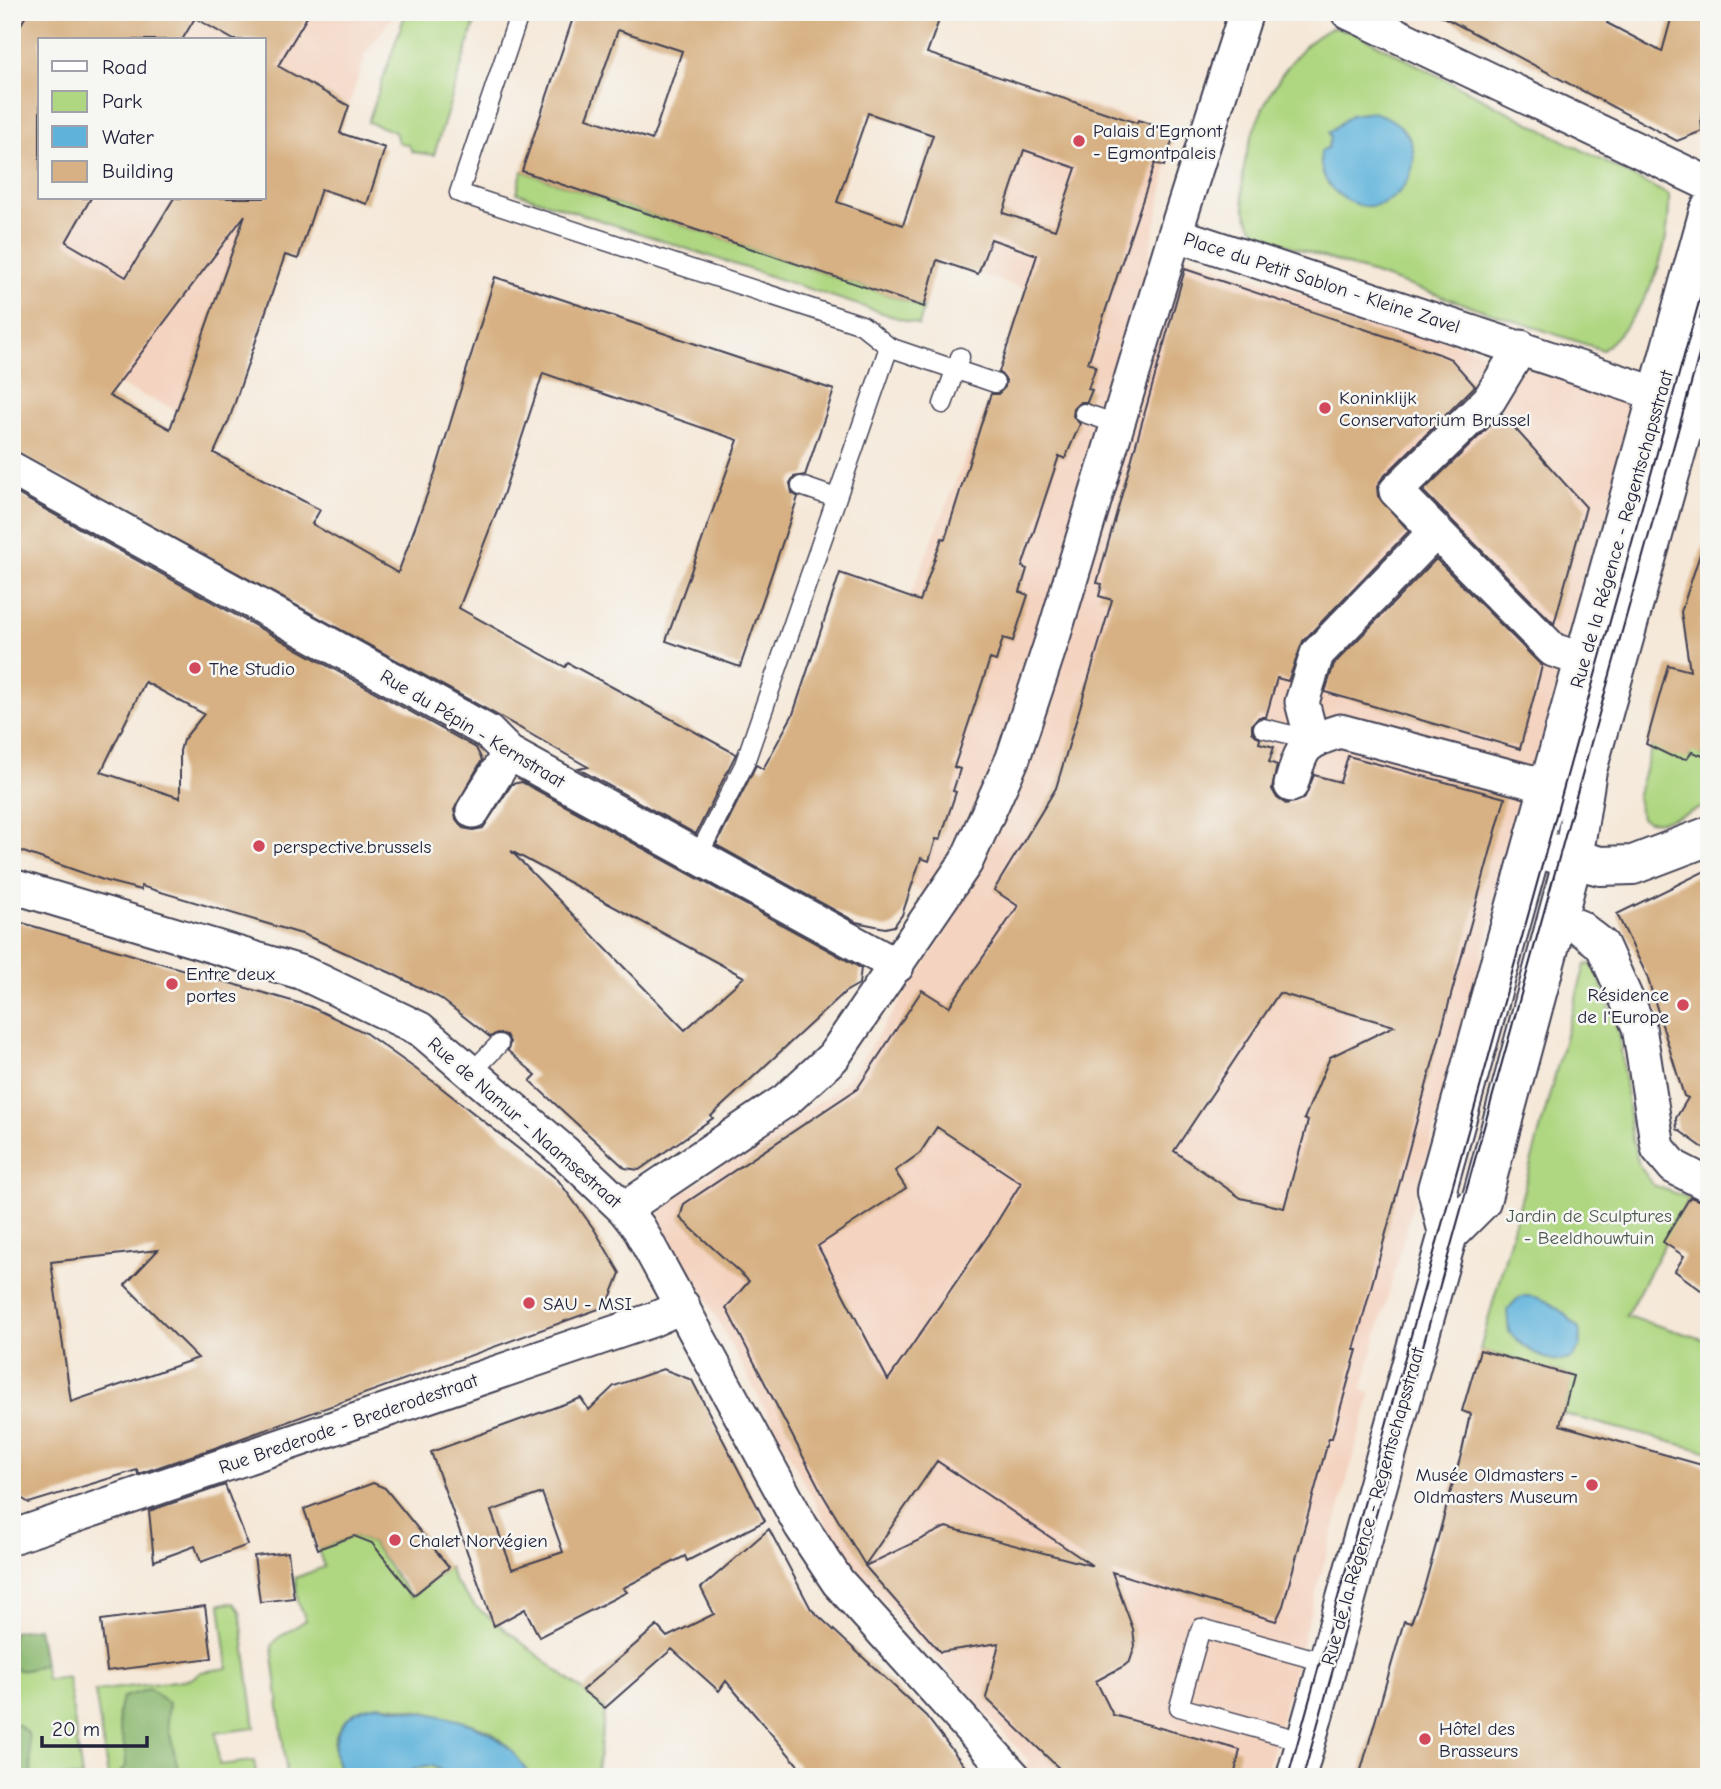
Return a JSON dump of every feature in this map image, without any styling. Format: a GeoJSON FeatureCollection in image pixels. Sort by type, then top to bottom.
{"type":"FeatureCollection","features":[{"type":"Feature","properties":{"kind":"street","name":"Place du Petit Sablon - Kleine Zavel"},"geometry":{"type":"LineString","coordinates":[[1246,12],[1175,234],[1675,396]]}},
{"type":"Feature","properties":{"kind":"street"},"geometry":{"type":"LineString","coordinates":[[1348,12],[1709,184]]}},
{"type":"Feature","properties":{"kind":"street","name":"Rue de la Régence - Regentschapsstraat"},"geometry":{"type":"LineString","coordinates":[[1301,1759],[1448,1234],[1437,1189],[1584,660],[1675,396],[1699,315],[1709,211]]}},
{"type":"Feature","properties":{"kind":"street"},"geometry":{"type":"LineString","coordinates":[[624,1209],[786,1100],[833,1057],[966,862],[1013,758],[1054,634],[1175,234]]}},
{"type":"Feature","properties":{"kind":"street"},"geometry":{"type":"LineString","coordinates":[[1521,347],[1489,400],[1395,491],[1553,650],[1584,660]]}},
{"type":"Feature","properties":{"kind":"street","name":"Rue de la Régence - Regentschapsstraat"},"geometry":{"type":"LineString","coordinates":[[1448,1234],[1481,1201],[1558,919],[1573,859],[1587,770],[1675,396]]}},
{"type":"Feature","properties":{"kind":"street","name":"Rue du Pépin - Kernstraat"},"geometry":{"type":"LineString","coordinates":[[12,469],[488,732],[509,753],[897,966]]}},
{"type":"Feature","properties":{"kind":"street"},"geometry":{"type":"LineString","coordinates":[[1312,740],[1302,702],[1317,654],[1435,532]]}},
{"type":"Feature","properties":{"kind":"street"},"geometry":{"type":"LineString","coordinates":[[1291,785],[1300,755],[1312,740],[1340,731],[1550,787]]}},
{"type":"Feature","properties":{"kind":"street"},"geometry":{"type":"LineString","coordinates":[[473,811],[509,753]]}},
{"type":"Feature","properties":{"kind":"street"},"geometry":{"type":"LineString","coordinates":[[1533,847],[1600,866],[1633,865],[1709,836]]}},
{"type":"Feature","properties":{"kind":"street","name":"Rue de Namur - Naamsestraat"},"geometry":{"type":"LineString","coordinates":[[12,886],[303,973],[419,1029],[472,1072],[624,1209],[639,1228],[801,1526],[838,1582],[1014,1777]]}},
{"type":"Feature","properties":{"kind":"street"},"geometry":{"type":"LineString","coordinates":[[1558,919],[1579,927],[1602,945],[1639,1027],[1658,1148],[1674,1167],[1709,1185]]}},
{"type":"Feature","properties":{"kind":"street","name":"Rue Brederode - Brederodestraat"},"geometry":{"type":"LineString","coordinates":[[12,1537],[652,1320],[683,1306]]}},
{"type":"Feature","properties":{"kind":"lane"},"geometry":{"type":"LineString","coordinates":[[520,12],[459,193],[862,325],[889,347],[958,364],[995,383]]}},
{"type":"Feature","properties":{"kind":"lane"},"geometry":{"type":"LineString","coordinates":[[698,856],[744,765],[889,347]]}},
{"type":"Feature","properties":{"kind":"lane"},"geometry":{"type":"LineString","coordinates":[[943,404],[958,364]]}},
{"type":"Feature","properties":{"kind":"lane"},"geometry":{"type":"LineString","coordinates":[[1084,414],[1117,424]]}},
{"type":"Feature","properties":{"kind":"lane"},"geometry":{"type":"LineString","coordinates":[[802,486],[836,498]]}},
{"type":"Feature","properties":{"kind":"lane"},"geometry":{"type":"LineString","coordinates":[[1263,728],[1312,740]]}},
{"type":"Feature","properties":{"kind":"lane"},"geometry":{"type":"LineString","coordinates":[[472,1072],[499,1044]]}},
{"type":"Feature","properties":{"kind":"lane"},"geometry":{"type":"LineString","coordinates":[[1301,1759],[1179,1707],[1201,1628],[1328,1663]]}},
{"type":"Feature","properties":{"kind":"shaded area"},"geometry":{"type":"Polygon","coordinates":[[[12,12],[396,12],[363,57],[365,58],[340,132],[344,134],[325,190],[321,190],[298,259],[285,255],[224,431],[12,338],[12,12]]]}},
{"type":"Feature","properties":{"kind":"shaded area"},"geometry":{"type":"Polygon","coordinates":[[[1008,80],[1175,132],[1149,255],[1176,263],[1187,257],[1628,399],[1640,411],[1558,682],[1362,1390],[1371,1393],[1265,1777],[1029,1777],[1022,1770],[1029,1761],[842,1553],[695,1278],[686,1282],[657,1223],[663,1205],[837,1090],[851,1075],[958,915],[818,826],[990,396],[1028,290],[944,262],[1008,80]]]}},
{"type":"Feature","properties":{"kind":"green space"},"geometry":{"type":"Polygon","coordinates":[[[406,12],[478,12],[434,155],[413,152],[408,145],[398,142],[395,132],[368,122],[406,12]]]}},
{"type":"Feature","properties":{"kind":"green space"},"geometry":{"type":"Polygon","coordinates":[[[1333,28],[1352,31],[1669,195],[1665,239],[1653,280],[1632,317],[1603,350],[1263,237],[1248,217],[1242,190],[1246,158],[1256,124],[1271,92],[1291,63],[1312,41],[1333,28]]]}},
{"type":"Feature","properties":{"kind":"green space"},"geometry":{"type":"Polygon","coordinates":[[[522,171],[924,307],[919,325],[517,193],[522,171]]]}},
{"type":"Feature","properties":{"kind":"green space"},"geometry":{"type":"Polygon","coordinates":[[[1652,746],[1690,757],[1689,753],[1697,748],[1700,755],[1709,757],[1709,805],[1665,820],[1648,821],[1641,818],[1637,797],[1652,746]]]}},
{"type":"Feature","properties":{"kind":"green space","name":"Jardin de Sculptures - Beeldhouwtuin"},"geometry":{"type":"Polygon","coordinates":[[[1591,964],[1597,972],[1619,1033],[1632,1139],[1639,1165],[1653,1185],[1689,1198],[1626,1316],[1709,1341],[1709,1452],[1563,1414],[1572,1376],[1480,1350],[1585,965],[1591,964]]]}},
{"type":"Feature","properties":{"kind":"green space"},"geometry":{"type":"Polygon","coordinates":[[[354,1536],[372,1543],[411,1597],[449,1567],[454,1581],[475,1606],[605,1708],[597,1772],[599,1777],[530,1777],[508,1747],[483,1728],[435,1714],[377,1706],[352,1716],[338,1731],[334,1752],[343,1777],[287,1777],[272,1646],[278,1638],[306,1620],[298,1602],[295,1578],[324,1567],[318,1549],[354,1536]]]}},
{"type":"Feature","properties":{"kind":"green space"},"geometry":{"type":"Polygon","coordinates":[[[234,1603],[240,1611],[255,1728],[216,1733],[219,1765],[254,1761],[257,1777],[108,1777],[95,1691],[191,1679],[201,1672],[228,1668],[220,1604],[234,1603]]]}},
{"type":"Feature","properties":{"kind":"green space"},"geometry":{"type":"Polygon","coordinates":[[[38,1628],[46,1680],[68,1677],[82,1777],[12,1777],[12,1632],[38,1628]]]}},
{"type":"Feature","properties":{"kind":"green space"},"geometry":{"type":"Polygon","coordinates":[[[38,1628],[44,1664],[24,1670],[12,1667],[12,1632],[38,1628]]]}},
{"type":"Feature","properties":{"kind":"green space"},"geometry":{"type":"Polygon","coordinates":[[[150,1689],[169,1704],[167,1721],[180,1777],[116,1777],[126,1766],[119,1723],[123,1697],[150,1689]]]}},
{"type":"Feature","properties":{"kind":"green space"},"geometry":{"type":"Polygon","coordinates":[[[12,1723],[28,1733],[32,1777],[12,1777],[12,1723]]]}},
{"type":"Feature","properties":{"kind":"green space"},"geometry":{"type":"Polygon","coordinates":[[[415,1766],[433,1766],[447,1777],[396,1777],[415,1766]]]}},
{"type":"Feature","properties":{"kind":"water"},"geometry":{"type":"Polygon","coordinates":[[[1372,112],[1397,124],[1410,141],[1413,160],[1408,179],[1396,195],[1379,205],[1359,205],[1338,194],[1329,185],[1322,169],[1321,151],[1328,147],[1331,138],[1329,132],[1351,115],[1372,112]]]}},
{"type":"Feature","properties":{"kind":"water"},"geometry":{"type":"Polygon","coordinates":[[[1524,1296],[1547,1302],[1579,1329],[1581,1345],[1572,1358],[1555,1360],[1538,1355],[1509,1332],[1507,1310],[1517,1299],[1524,1296]]]}},
{"type":"Feature","properties":{"kind":"water"},"geometry":{"type":"Polygon","coordinates":[[[379,1705],[445,1717],[484,1730],[517,1756],[530,1777],[447,1777],[434,1766],[427,1766],[393,1777],[343,1777],[335,1752],[339,1730],[354,1713],[379,1705]]]}},
{"type":"Feature","properties":{"kind":"building"},"geometry":{"type":"Polygon","coordinates":[[[28,12],[310,12],[278,66],[349,106],[340,133],[385,148],[367,204],[321,189],[298,259],[285,255],[229,420],[214,453],[320,510],[312,524],[398,573],[435,473],[495,277],[834,390],[805,475],[794,477],[790,483],[792,493],[798,497],[740,667],[666,641],[738,440],[543,373],[503,495],[459,608],[565,667],[568,663],[736,754],[696,834],[579,769],[588,767],[497,715],[12,450],[12,40],[28,12]],[[245,215],[109,396],[170,429],[245,215]]]}},
{"type":"Feature","properties":{"kind":"building"},"geometry":{"type":"Polygon","coordinates":[[[575,12],[942,12],[927,53],[1137,123],[1138,120],[1175,132],[1164,166],[1155,163],[1088,363],[1096,366],[1088,389],[1092,390],[1087,402],[1081,402],[1074,409],[1073,416],[1080,424],[1065,459],[1059,456],[1022,567],[1027,569],[1020,592],[1028,595],[1013,641],[1003,638],[996,661],[990,659],[954,767],[960,769],[953,791],[956,792],[940,840],[936,839],[929,861],[921,858],[902,915],[894,926],[885,928],[856,922],[716,845],[756,765],[763,769],[793,714],[840,573],[920,601],[942,538],[945,539],[989,399],[991,394],[998,394],[1005,387],[1006,380],[999,372],[1037,255],[991,239],[978,274],[937,260],[924,307],[522,171],[575,12]],[[618,30],[587,118],[652,140],[682,51],[618,30]],[[868,113],[837,202],[903,225],[933,135],[868,113]],[[1024,150],[1003,213],[1055,230],[1076,168],[1024,150]]]}},
{"type":"Feature","properties":{"kind":"building"},"geometry":{"type":"Polygon","coordinates":[[[1434,12],[1614,12],[1607,23],[1662,52],[1673,12],[1709,12],[1709,89],[1701,117],[1702,131],[1677,141],[1434,12]]]}},
{"type":"Feature","properties":{"kind":"building"},"geometry":{"type":"Polygon","coordinates":[[[1185,269],[1439,354],[1451,359],[1475,386],[1382,478],[1377,487],[1378,496],[1409,531],[1303,641],[1288,681],[1277,678],[1266,717],[1259,717],[1252,725],[1252,732],[1260,739],[1259,743],[1274,747],[1269,762],[1277,765],[1272,789],[1277,798],[1286,804],[1304,799],[1314,775],[1340,782],[1348,756],[1505,798],[1354,1350],[1357,1350],[1332,1438],[1329,1438],[1283,1606],[1276,1621],[1112,1572],[1133,1629],[1135,1646],[1130,1661],[1096,1681],[1113,1715],[1240,1750],[1234,1777],[1068,1777],[986,1698],[999,1643],[940,1652],[865,1566],[946,1527],[1093,1566],[937,1461],[865,1565],[823,1495],[726,1308],[749,1281],[680,1218],[684,1204],[857,1089],[922,990],[949,1007],[1018,906],[994,890],[1056,788],[1112,600],[1099,596],[1102,584],[1097,583],[1185,269]],[[1279,993],[1174,1151],[1241,1198],[1284,1208],[1308,1121],[1304,1119],[1330,1057],[1394,1026],[1279,993]],[[937,1127],[920,1153],[895,1171],[906,1188],[818,1246],[888,1380],[992,1230],[1021,1183],[937,1127]]]}},
{"type":"Feature","properties":{"kind":"building"},"geometry":{"type":"Polygon","coordinates":[[[1502,414],[1586,507],[1554,624],[1423,491],[1502,414]]]}},
{"type":"Feature","properties":{"kind":"building"},"geometry":{"type":"Polygon","coordinates":[[[12,491],[476,748],[482,760],[454,810],[456,819],[463,828],[483,828],[512,784],[522,782],[861,968],[859,984],[845,992],[711,1116],[713,1118],[639,1170],[625,1168],[530,1081],[536,1075],[508,1051],[510,1042],[506,1035],[497,1033],[490,1037],[440,998],[305,935],[141,886],[141,890],[106,881],[12,848],[12,491]],[[145,682],[101,772],[180,798],[180,751],[183,740],[204,714],[145,682]],[[511,851],[685,1030],[744,977],[511,851]]]}},
{"type":"Feature","properties":{"kind":"building"},"geometry":{"type":"Polygon","coordinates":[[[1703,545],[1709,546],[1709,758],[1692,752],[1687,759],[1671,756],[1646,744],[1668,665],[1690,671],[1681,612],[1703,545]]]}},
{"type":"Feature","properties":{"kind":"building"},"geometry":{"type":"Polygon","coordinates":[[[1436,559],[1542,666],[1520,749],[1325,692],[1334,664],[1436,559]]]}},
{"type":"Feature","properties":{"kind":"building","name":"Résidence de l'Europe"},"geometry":{"type":"Polygon","coordinates":[[[1709,869],[1709,1152],[1677,1129],[1676,1118],[1688,1098],[1684,1096],[1647,976],[1617,914],[1709,869]]]}},
{"type":"Feature","properties":{"kind":"building"},"geometry":{"type":"Polygon","coordinates":[[[12,920],[309,1006],[364,1032],[434,1082],[558,1180],[594,1229],[620,1273],[607,1306],[212,1449],[138,1474],[137,1470],[29,1503],[12,1492],[12,920]],[[158,1250],[51,1262],[71,1402],[198,1358],[125,1285],[158,1250]]]}},
{"type":"Feature","properties":{"kind":"building"},"geometry":{"type":"Polygon","coordinates":[[[1690,1197],[1709,1204],[1709,1296],[1675,1271],[1684,1256],[1663,1242],[1690,1197]]]}},
{"type":"Feature","properties":{"kind":"building"},"geometry":{"type":"Polygon","coordinates":[[[1480,1350],[1573,1376],[1560,1425],[1709,1467],[1709,1777],[1359,1777],[1404,1621],[1411,1623],[1424,1588],[1462,1451],[1470,1414],[1462,1411],[1480,1350]]]}},
{"type":"Feature","properties":{"kind":"building"},"geometry":{"type":"Polygon","coordinates":[[[663,1369],[692,1380],[765,1521],[687,1561],[685,1556],[623,1588],[627,1592],[539,1637],[525,1609],[494,1626],[431,1452],[581,1398],[589,1410],[614,1386],[663,1369]],[[542,1493],[491,1511],[512,1569],[563,1552],[542,1493]]]}},
{"type":"Feature","properties":{"kind":"building","name":"Chalet Norvégien"},"geometry":{"type":"Polygon","coordinates":[[[373,1483],[385,1488],[449,1567],[414,1595],[372,1543],[354,1536],[318,1549],[304,1509],[373,1483]]]}},
{"type":"Feature","properties":{"kind":"building"},"geometry":{"type":"Polygon","coordinates":[[[225,1485],[248,1545],[201,1562],[195,1546],[154,1561],[149,1511],[225,1485]]]}},
{"type":"Feature","properties":{"kind":"building"},"geometry":{"type":"Polygon","coordinates":[[[769,1529],[811,1609],[926,1716],[973,1777],[808,1777],[726,1681],[719,1691],[672,1649],[605,1708],[582,1690],[657,1626],[667,1637],[714,1614],[701,1588],[769,1529]]]}},
{"type":"Feature","properties":{"kind":"building"},"geometry":{"type":"Polygon","coordinates":[[[288,1552],[294,1598],[260,1602],[254,1556],[288,1552]]]}},
{"type":"Feature","properties":{"kind":"building"},"geometry":{"type":"Polygon","coordinates":[[[205,1606],[212,1658],[107,1671],[101,1620],[205,1606]]]}},
{"type":"Feature","properties":{"kind":"tram line"},"geometry":{"type":"LineString","coordinates":[[1288,1777],[1709,266]]}},
{"type":"Feature","properties":{"kind":"tram line"},"geometry":{"type":"LineString","coordinates":[[1303,1777],[1709,319]]}},
{"type":"Feature","properties":{"kind":"place","name":"Palais d'Egmont - Egmontpaleis"},"geometry":{"type":"Point","coordinates":[1079,141]}},
{"type":"Feature","properties":{"kind":"place","name":"Koninklijk Conservatorium Brussel"},"geometry":{"type":"Point","coordinates":[1325,408]}},
{"type":"Feature","properties":{"kind":"place","name":"The Studio"},"geometry":{"type":"Point","coordinates":[195,668]}},
{"type":"Feature","properties":{"kind":"place","name":"perspective.brussels"},"geometry":{"type":"Point","coordinates":[259,846]}},
{"type":"Feature","properties":{"kind":"place","name":"Entre deux portes"},"geometry":{"type":"Point","coordinates":[172,984]}},
{"type":"Feature","properties":{"kind":"place","name":"Résidence de l'Europe"},"geometry":{"type":"Point","coordinates":[1683,1005]}},
{"type":"Feature","properties":{"kind":"place","name":"SAU - MSI"},"geometry":{"type":"Point","coordinates":[529,1303]}},
{"type":"Feature","properties":{"kind":"place","name":"Musée Oldmasters - Oldmasters Museum"},"geometry":{"type":"Point","coordinates":[1592,1485]}},
{"type":"Feature","properties":{"kind":"place","name":"Chalet Norvégien"},"geometry":{"type":"Point","coordinates":[395,1540]}},
{"type":"Feature","properties":{"kind":"place","name":"Hôtel des Brasseurs"},"geometry":{"type":"Point","coordinates":[1425,1739]}}]}
